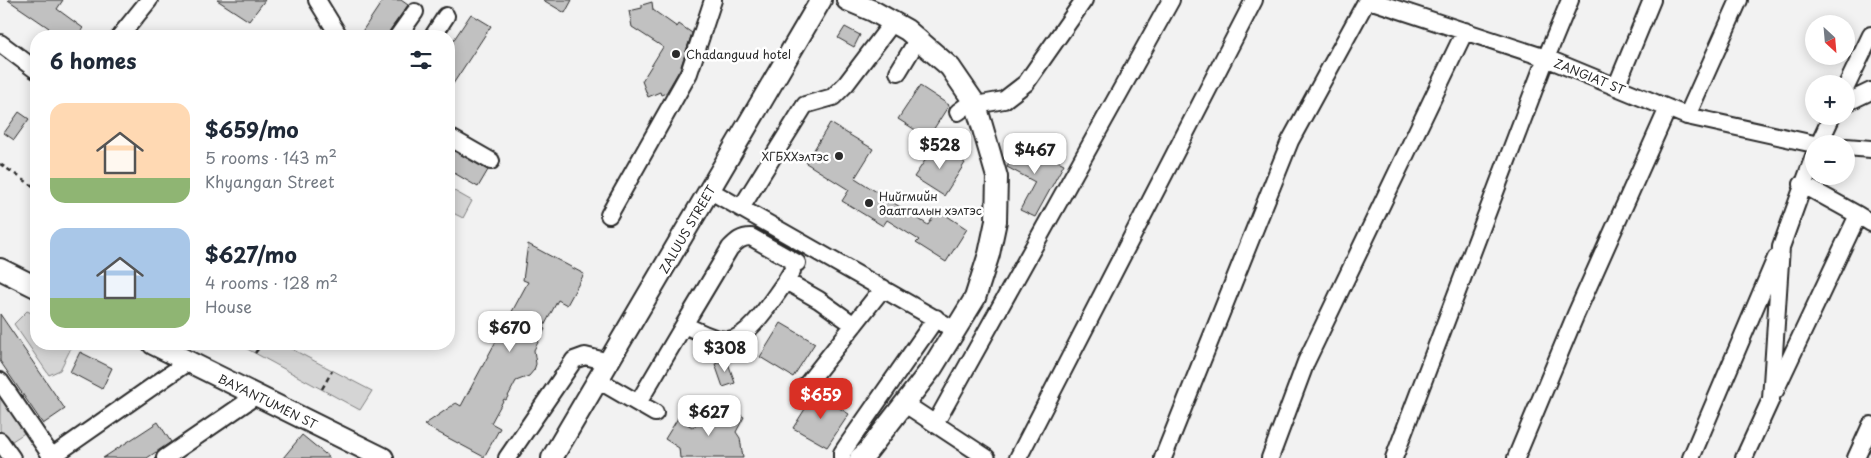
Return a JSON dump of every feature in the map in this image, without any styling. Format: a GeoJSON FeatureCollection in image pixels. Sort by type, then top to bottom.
{"type":"FeatureCollection","features":[{"type":"Feature","properties":{"kind":"main road","name":"ZALUUS STREET"},"geometry":{"type":"LineString","coordinates":[[552,458],[821,0]]}},
{"type":"Feature","properties":{"kind":"main road"},"geometry":{"type":"LineString","coordinates":[[847,0],[893,22],[918,39],[950,67],[969,106],[997,177],[996,221],[989,254],[975,298],[932,368],[867,452],[860,458]]}},
{"type":"Feature","properties":{"kind":"main road"},"geometry":{"type":"LineString","coordinates":[[0,269],[30,284]]}},
{"type":"Feature","properties":{"kind":"main road","name":"BAYANTUMEN ST"},"geometry":{"type":"LineString","coordinates":[[166,350],[383,458]]}},
{"type":"Feature","properties":{"kind":"street"},"geometry":{"type":"LineString","coordinates":[[125,30],[149,0]]}},
{"type":"Feature","properties":{"kind":"street"},"geometry":{"type":"LineString","coordinates":[[317,0],[335,30]]}},
{"type":"Feature","properties":{"kind":"street"},"geometry":{"type":"LineString","coordinates":[[700,0],[704,2],[712,0]]}},
{"type":"Feature","properties":{"kind":"street"},"geometry":{"type":"LineString","coordinates":[[609,216],[689,73],[712,0]]}},
{"type":"Feature","properties":{"kind":"street"},"geometry":{"type":"LineString","coordinates":[[969,106],[1004,100],[1026,83],[1084,0]]}},
{"type":"Feature","properties":{"kind":"street"},"geometry":{"type":"LineString","coordinates":[[935,424],[1171,0]]}},
{"type":"Feature","properties":{"kind":"street"},"geometry":{"type":"LineString","coordinates":[[1024,456],[1254,0]]}},
{"type":"Feature","properties":{"kind":"street"},"geometry":{"type":"LineString","coordinates":[[1164,458],[1290,141],[1368,0]]}},
{"type":"Feature","properties":{"kind":"street","name":"ZANGIAT ST"},"geometry":{"type":"LineString","coordinates":[[1368,0],[1395,4],[1465,31],[1546,58],[1687,116],[1805,142]]}},
{"type":"Feature","properties":{"kind":"street"},"geometry":{"type":"LineString","coordinates":[[1394,458],[1546,58],[1570,0]]}},
{"type":"Feature","properties":{"kind":"street"},"geometry":{"type":"LineString","coordinates":[[1616,86],[1652,0]]}},
{"type":"Feature","properties":{"kind":"street"},"geometry":{"type":"LineString","coordinates":[[1687,116],[1738,0]]}},
{"type":"Feature","properties":{"kind":"street"},"geometry":{"type":"LineString","coordinates":[[402,30],[415,12]]}},
{"type":"Feature","properties":{"kind":"street"},"geometry":{"type":"LineString","coordinates":[[437,30],[446,16]]}},
{"type":"Feature","properties":{"kind":"street"},"geometry":{"type":"LineString","coordinates":[[741,208],[806,105],[833,97],[846,84],[893,22]]}},
{"type":"Feature","properties":{"kind":"street"},"geometry":{"type":"LineString","coordinates":[[1270,458],[1306,362],[1465,31]]}},
{"type":"Feature","properties":{"kind":"street"},"geometry":{"type":"LineString","coordinates":[[1852,75],[1871,35]]}},
{"type":"Feature","properties":{"kind":"street"},"geometry":{"type":"LineString","coordinates":[[898,72],[918,39]]}},
{"type":"Feature","properties":{"kind":"street"},"geometry":{"type":"LineString","coordinates":[[0,43],[30,66]]}},
{"type":"Feature","properties":{"kind":"street"},"geometry":{"type":"LineString","coordinates":[[1855,99],[1871,91]]}},
{"type":"Feature","properties":{"kind":"street"},"geometry":{"type":"LineString","coordinates":[[1516,458],[1576,314],[1668,108]]}},
{"type":"Feature","properties":{"kind":"street"},"geometry":{"type":"LineString","coordinates":[[455,141],[490,161]]}},
{"type":"Feature","properties":{"kind":"street"},"geometry":{"type":"LineString","coordinates":[[1855,148],[1871,149]]}},
{"type":"Feature","properties":{"kind":"street"},"geometry":{"type":"LineString","coordinates":[[1690,458],[1781,247],[1805,177]]}},
{"type":"Feature","properties":{"kind":"street"},"geometry":{"type":"LineString","coordinates":[[1744,458],[1771,399],[1864,219],[1802,184]]}},
{"type":"Feature","properties":{"kind":"street"},"geometry":{"type":"LineString","coordinates":[[710,190],[955,330]]}},
{"type":"Feature","properties":{"kind":"street"},"geometry":{"type":"LineString","coordinates":[[638,403],[730,248],[738,240],[751,237],[797,263]]}},
{"type":"Feature","properties":{"kind":"street"},"geometry":{"type":"LineString","coordinates":[[684,325],[716,338],[727,340],[741,336],[749,329],[786,281],[807,246]]}},
{"type":"Feature","properties":{"kind":"street"},"geometry":{"type":"LineString","coordinates":[[1771,399],[1781,247]]}},
{"type":"Feature","properties":{"kind":"street"},"geometry":{"type":"LineString","coordinates":[[786,281],[854,325]]}},
{"type":"Feature","properties":{"kind":"street"},"geometry":{"type":"LineString","coordinates":[[804,388],[883,288]]}},
{"type":"Feature","properties":{"kind":"street"},"geometry":{"type":"LineString","coordinates":[[842,458],[842,453],[848,444],[936,318]]}},
{"type":"Feature","properties":{"kind":"street"},"geometry":{"type":"LineString","coordinates":[[507,458],[574,360],[584,356],[609,362]]}},
{"type":"Feature","properties":{"kind":"street"},"geometry":{"type":"LineString","coordinates":[[0,382],[51,457],[189,361]]}},
{"type":"Feature","properties":{"kind":"street"},"geometry":{"type":"LineString","coordinates":[[598,380],[655,413]]}},
{"type":"Feature","properties":{"kind":"street"},"geometry":{"type":"LineString","coordinates":[[165,458],[257,395]]}},
{"type":"Feature","properties":{"kind":"street"},"geometry":{"type":"LineString","coordinates":[[905,404],[987,458]]}},
{"type":"Feature","properties":{"kind":"street"},"geometry":{"type":"LineString","coordinates":[[1856,458],[1871,426]]}},
{"type":"Feature","properties":{"kind":"street"},"geometry":{"type":"LineString","coordinates":[[0,441],[12,458]]}},
{"type":"Feature","properties":{"kind":"path"},"geometry":{"type":"LineString","coordinates":[[0,164],[30,184]]}},
{"type":"Feature","properties":{"kind":"path"},"geometry":{"type":"LineString","coordinates":[[322,389],[332,370]]}},
{"type":"Feature","properties":{"kind":"shaded area"},"geometry":{"type":"Polygon","coordinates":[[[455,191],[472,201],[463,218],[455,214],[455,191]]]}},
{"type":"Feature","properties":{"kind":"shaded area"},"geometry":{"type":"Polygon","coordinates":[[[27,311],[30,312],[30,347],[14,324],[27,311]]]}},
{"type":"Feature","properties":{"kind":"shaded area"},"geometry":{"type":"Polygon","coordinates":[[[32,350],[70,350],[60,370],[49,375],[32,350]]]}},
{"type":"Feature","properties":{"kind":"shaded area"},"geometry":{"type":"Polygon","coordinates":[[[249,350],[293,350],[372,391],[360,410],[249,350]]]}},
{"type":"Feature","properties":{"kind":"shaded area"},"geometry":{"type":"Polygon","coordinates":[[[0,395],[26,432],[9,443],[0,430],[0,395]]]}},
{"type":"Feature","properties":{"kind":"building"},"geometry":{"type":"Polygon","coordinates":[[[8,0],[63,0],[57,9],[83,28],[82,30],[48,30],[49,28],[8,0]]]}},
{"type":"Feature","properties":{"kind":"building"},"geometry":{"type":"Polygon","coordinates":[[[217,0],[265,0],[249,21],[217,0]]]}},
{"type":"Feature","properties":{"kind":"building"},"geometry":{"type":"Polygon","coordinates":[[[383,0],[401,0],[408,5],[390,30],[363,30],[383,0]]]}},
{"type":"Feature","properties":{"kind":"building"},"geometry":{"type":"Polygon","coordinates":[[[543,0],[572,0],[565,13],[543,0]]]}},
{"type":"Feature","properties":{"kind":"building","name":"Chadanguud hotel"},"geometry":{"type":"Polygon","coordinates":[[[652,2],[653,10],[677,27],[679,24],[692,33],[680,69],[666,93],[661,95],[660,92],[648,97],[642,81],[663,47],[632,27],[629,11],[642,8],[642,5],[652,2]]]}},
{"type":"Feature","properties":{"kind":"building"},"geometry":{"type":"Polygon","coordinates":[[[471,14],[491,26],[455,81],[455,38],[471,14]]]}},
{"type":"Feature","properties":{"kind":"building"},"geometry":{"type":"Polygon","coordinates":[[[845,27],[860,35],[854,47],[838,38],[845,27]]]}},
{"type":"Feature","properties":{"kind":"building"},"geometry":{"type":"Polygon","coordinates":[[[920,86],[949,105],[928,138],[898,119],[920,86]]]}},
{"type":"Feature","properties":{"kind":"building"},"geometry":{"type":"Polygon","coordinates":[[[19,112],[29,119],[14,140],[4,133],[19,112]]]}},
{"type":"Feature","properties":{"kind":"building"},"geometry":{"type":"Polygon","coordinates":[[[830,123],[873,149],[855,178],[928,225],[938,210],[967,229],[946,262],[916,243],[919,240],[887,220],[883,226],[842,201],[849,190],[806,163],[830,123]]]}},
{"type":"Feature","properties":{"kind":"building"},"geometry":{"type":"Polygon","coordinates":[[[1021,143],[1064,164],[1035,217],[1020,210],[1035,182],[1007,167],[1021,143]]]}},
{"type":"Feature","properties":{"kind":"building"},"geometry":{"type":"Polygon","coordinates":[[[936,144],[965,163],[944,196],[914,177],[936,144]]]}},
{"type":"Feature","properties":{"kind":"building"},"geometry":{"type":"Polygon","coordinates":[[[455,151],[488,170],[478,187],[455,174],[455,151]]]}},
{"type":"Feature","properties":{"kind":"building"},"geometry":{"type":"Polygon","coordinates":[[[528,244],[584,274],[567,305],[558,300],[534,350],[536,364],[534,370],[529,376],[516,381],[491,423],[500,428],[484,457],[424,425],[456,403],[461,406],[528,282],[523,280],[528,244]]]}},
{"type":"Feature","properties":{"kind":"building"},"geometry":{"type":"Polygon","coordinates":[[[0,314],[65,409],[43,424],[0,361],[0,314]]]}},
{"type":"Feature","properties":{"kind":"building"},"geometry":{"type":"Polygon","coordinates":[[[781,323],[815,343],[793,377],[760,357],[781,323]]]}},
{"type":"Feature","properties":{"kind":"building"},"geometry":{"type":"Polygon","coordinates":[[[80,352],[112,368],[102,389],[70,372],[80,352]]]}},
{"type":"Feature","properties":{"kind":"building"},"geometry":{"type":"Polygon","coordinates":[[[727,360],[735,383],[723,387],[715,364],[727,360]]]}},
{"type":"Feature","properties":{"kind":"building"},"geometry":{"type":"Polygon","coordinates":[[[815,393],[849,414],[827,447],[793,428],[815,393]]]}},
{"type":"Feature","properties":{"kind":"building"},"geometry":{"type":"Polygon","coordinates":[[[724,405],[744,417],[736,432],[740,438],[743,458],[680,458],[679,448],[665,439],[678,418],[692,427],[713,423],[724,405]]]}},
{"type":"Feature","properties":{"kind":"building"},"geometry":{"type":"Polygon","coordinates":[[[158,422],[171,442],[147,458],[103,458],[158,422]]]}},
{"type":"Feature","properties":{"kind":"building"},"geometry":{"type":"Polygon","coordinates":[[[302,435],[330,458],[283,458],[302,435]]]}},
{"type":"Feature","properties":{"kind":"place","name":"Chadanguud hotel"},"geometry":{"type":"Point","coordinates":[676,54]}},
{"type":"Feature","properties":{"kind":"place","name":"ХГБХХэлтэс"},"geometry":{"type":"Point","coordinates":[839,156]}},
{"type":"Feature","properties":{"kind":"place","name":"Нийгмийн даатгалын хэлтэс"},"geometry":{"type":"Point","coordinates":[869,203]}}]}
